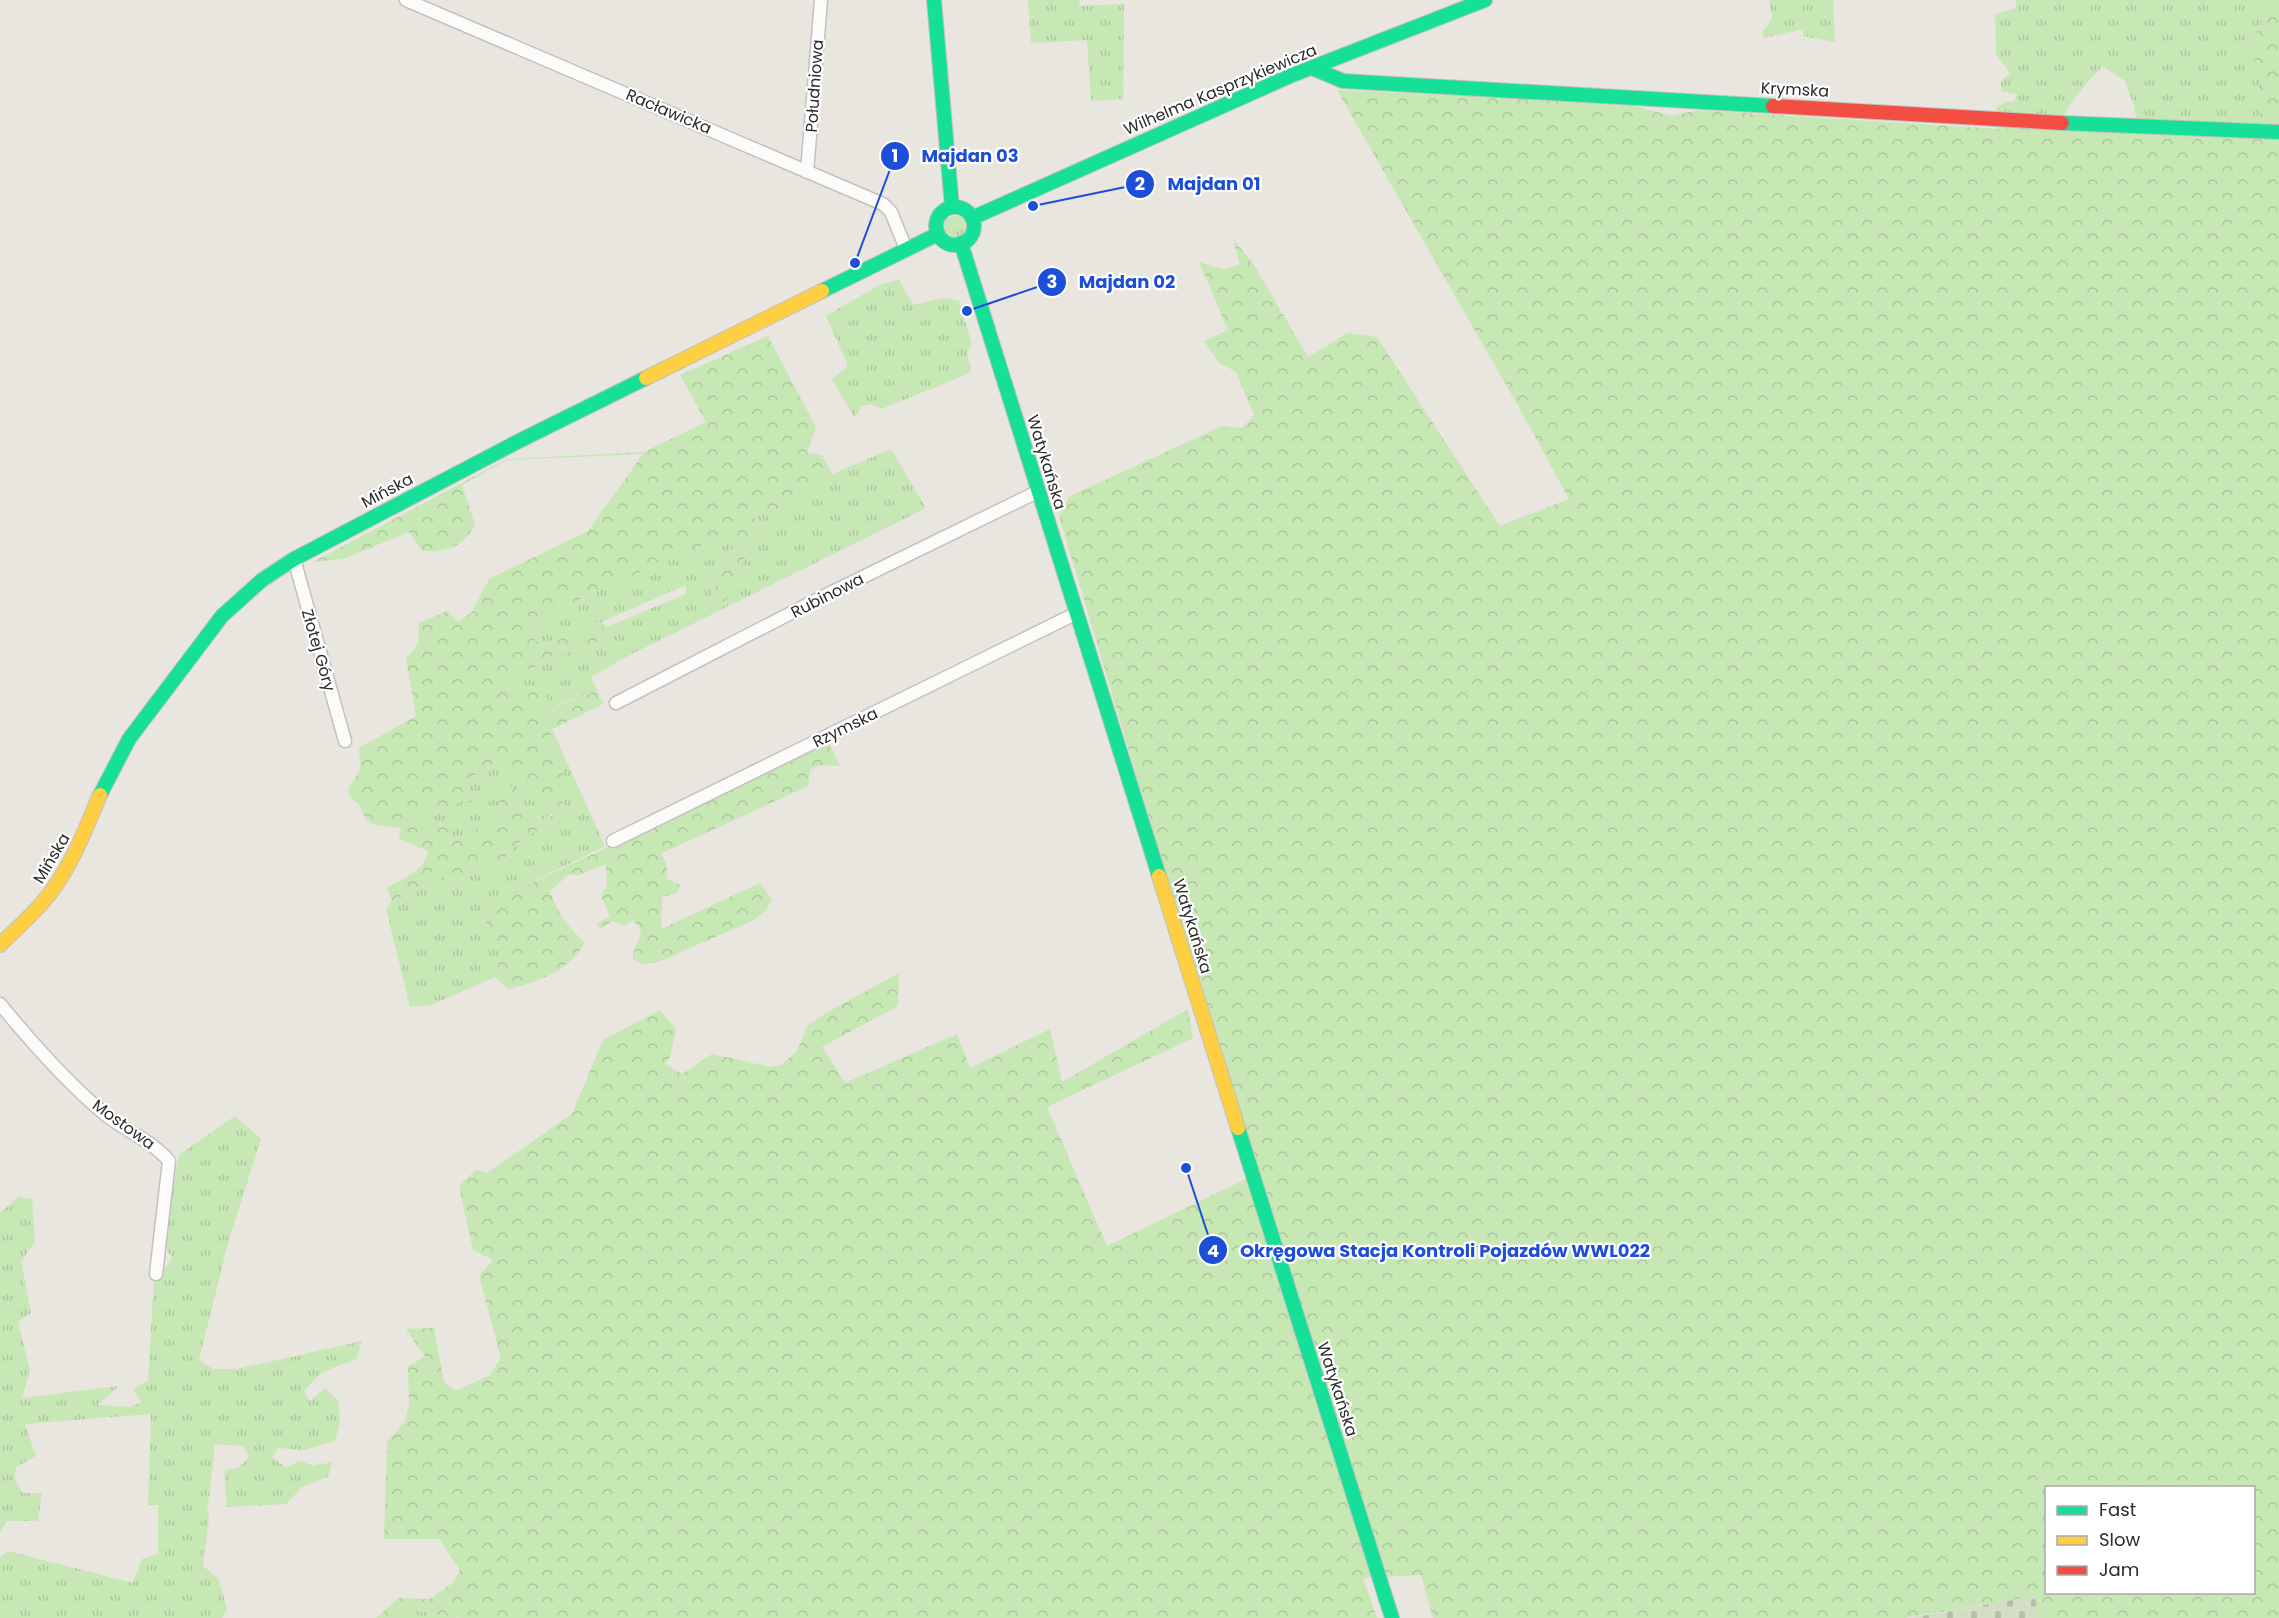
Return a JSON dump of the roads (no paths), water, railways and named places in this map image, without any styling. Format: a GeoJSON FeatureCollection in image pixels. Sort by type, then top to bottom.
{"type":"FeatureCollection","features":[{"type":"Feature","properties":{"kind":"street","name":"Racławicka"},"geometry":{"type":"LineString","coordinates":[[406,0],[883,204],[891,212],[906,249]]}},
{"type":"Feature","properties":{"kind":"street","name":"Południowa"},"geometry":{"type":"LineString","coordinates":[[807,172],[821,0]]}},
{"type":"Feature","properties":{"kind":"street"},"geometry":{"type":"LineString","coordinates":[[934,0],[952,207]]}},
{"type":"Feature","properties":{"kind":"street","name":"Wilhelma Kasprzykiewicza"},"geometry":{"type":"LineString","coordinates":[[972,218],[1161,132],[1419,23],[1485,0]]}},
{"type":"Feature","properties":{"kind":"street","name":"Krymska"},"geometry":{"type":"LineString","coordinates":[[1312,68],[1343,81],[2083,124],[2279,132]]}},
{"type":"Feature","properties":{"kind":"street"},"geometry":{"type":"LineString","coordinates":[[952,207],[964,209],[972,218],[973,230],[967,240],[961,243],[948,243],[938,234],[937,220],[940,214],[952,207]]}},
{"type":"Feature","properties":{"kind":"street","name":"Mińska"},"geometry":{"type":"LineString","coordinates":[[0,945],[44,901],[73,858],[107,780],[129,739],[222,616],[262,580],[294,559],[517,442],[938,234]]}},
{"type":"Feature","properties":{"kind":"street","name":"Watykańska"},"geometry":{"type":"LineString","coordinates":[[961,243],[1392,1618]]}},
{"type":"Feature","properties":{"kind":"street","name":"Rubinowa"},"geometry":{"type":"LineString","coordinates":[[616,703],[824,596],[1039,491]]}},
{"type":"Feature","properties":{"kind":"street","name":"Złotej Góry"},"geometry":{"type":"LineString","coordinates":[[294,559],[345,741]]}},
{"type":"Feature","properties":{"kind":"street","name":"Rzymska"},"geometry":{"type":"LineString","coordinates":[[613,841],[1077,613]]}},
{"type":"Feature","properties":{"kind":"street","name":"Mostowa"},"geometry":{"type":"LineString","coordinates":[[0,1004],[34,1046],[106,1114],[160,1151],[169,1161],[156,1274]]}},
{"type":"Feature","properties":{"kind":"place","name":"Majdan 01"},"geometry":{"type":"Point","coordinates":[1033,206]}},
{"type":"Feature","properties":{"kind":"place","name":"Majdan 03"},"geometry":{"type":"Point","coordinates":[855,263]}},
{"type":"Feature","properties":{"kind":"place","name":"Majdan 02"},"geometry":{"type":"Point","coordinates":[967,311]}},
{"type":"Feature","properties":{"kind":"place","name":"Okręgowa Stacja Kontroli Pojazdów WWL022"},"geometry":{"type":"Point","coordinates":[1186,1168]}}]}
